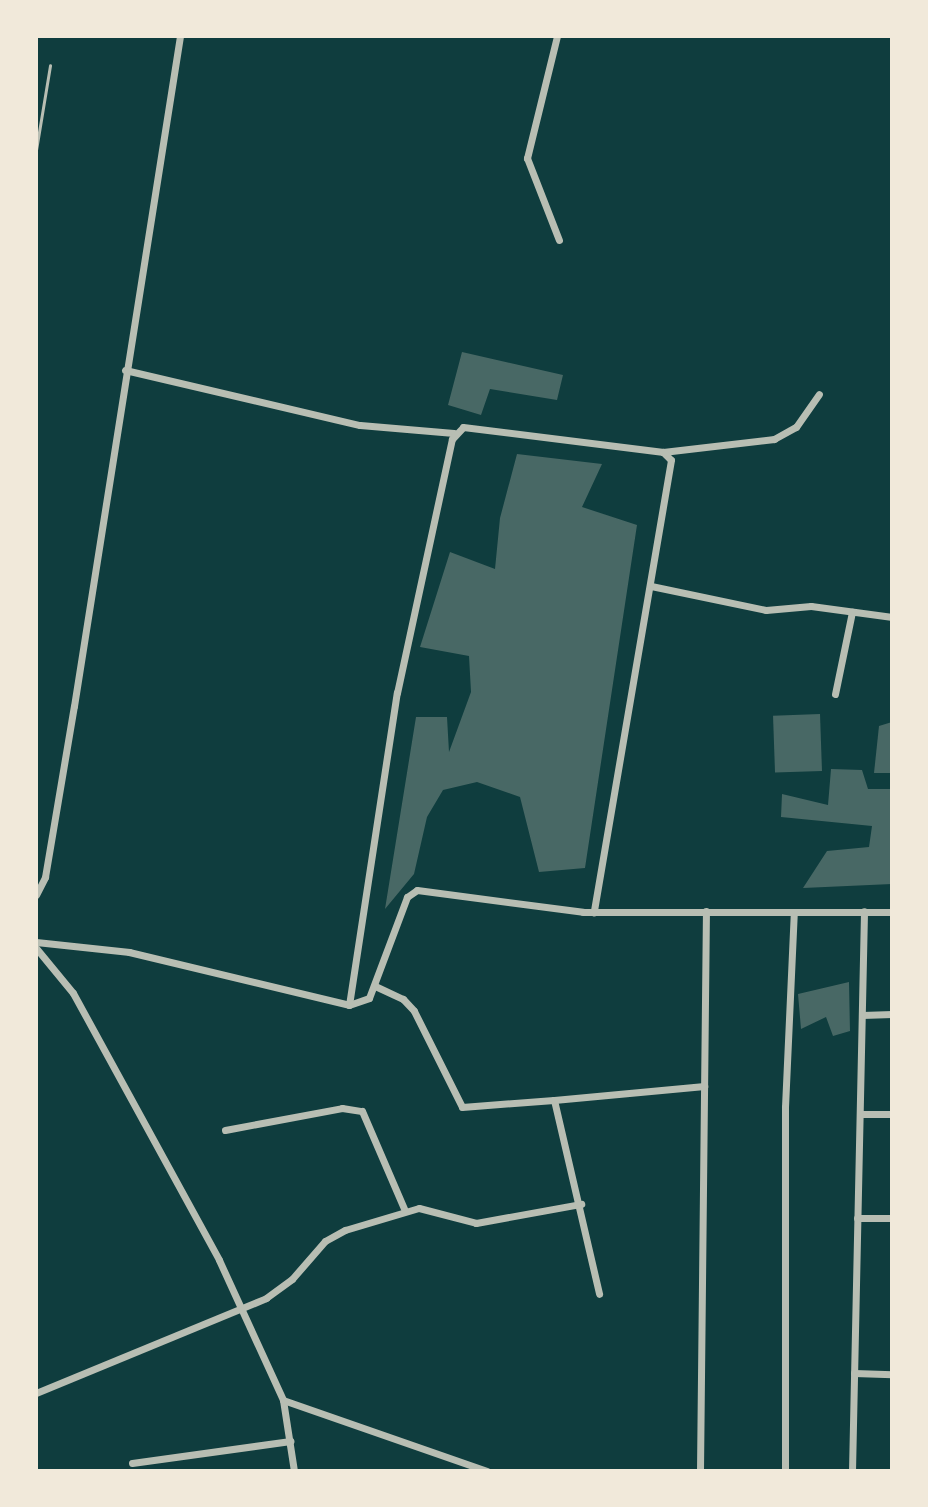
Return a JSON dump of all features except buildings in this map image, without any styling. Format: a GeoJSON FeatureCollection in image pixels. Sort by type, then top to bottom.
{"type":"FeatureCollection","features":[{"type":"Feature","properties":{"kind":"street"},"geometry":{"type":"LineString","coordinates":[[36,895],[45,877],[66,753],[180,36]]}},
{"type":"Feature","properties":{"kind":"street"},"geometry":{"type":"LineString","coordinates":[[557,36],[527,158],[559,240]]}},
{"type":"Feature","properties":{"kind":"street"},"geometry":{"type":"LineString","coordinates":[[125,370],[360,425],[454,433],[471,426],[663,452],[774,439],[796,427],[819,394]]}},
{"type":"Feature","properties":{"kind":"street"},"geometry":{"type":"LineString","coordinates":[[349,1005],[397,693],[454,433]]}},
{"type":"Feature","properties":{"kind":"street"},"geometry":{"type":"LineString","coordinates":[[594,912],[672,465],[663,452]]}},
{"type":"Feature","properties":{"kind":"street"},"geometry":{"type":"LineString","coordinates":[[651,586],[766,610],[811,606],[892,617]]}},
{"type":"Feature","properties":{"kind":"street"},"geometry":{"type":"LineString","coordinates":[[835,694],[852,612]]}},
{"type":"Feature","properties":{"kind":"street"},"geometry":{"type":"LineString","coordinates":[[36,945],[129,952],[349,1005],[369,998],[412,891],[594,912],[892,912]]}},
{"type":"Feature","properties":{"kind":"street"},"geometry":{"type":"LineString","coordinates":[[700,1471],[706,911]]}},
{"type":"Feature","properties":{"kind":"street"},"geometry":{"type":"LineString","coordinates":[[852,1471],[864,911]]}},
{"type":"Feature","properties":{"kind":"street"},"geometry":{"type":"LineString","coordinates":[[785,1471],[785,1107],[794,912]]}},
{"type":"Feature","properties":{"kind":"street"},"geometry":{"type":"LineString","coordinates":[[36,945],[73,993],[148,1122],[243,1310],[283,1400],[294,1471]]}},
{"type":"Feature","properties":{"kind":"street"},"geometry":{"type":"LineString","coordinates":[[375,986],[403,999],[414,1011],[462,1107],[704,1086]]}},
{"type":"Feature","properties":{"kind":"street"},"geometry":{"type":"LineString","coordinates":[[862,1015],[892,1014]]}},
{"type":"Feature","properties":{"kind":"street"},"geometry":{"type":"LineString","coordinates":[[554,1100],[581,1204],[599,1294]]}},
{"type":"Feature","properties":{"kind":"street"},"geometry":{"type":"LineString","coordinates":[[225,1130],[342,1108],[362,1111],[405,1211]]}},
{"type":"Feature","properties":{"kind":"street"},"geometry":{"type":"LineString","coordinates":[[860,1114],[892,1114]]}},
{"type":"Feature","properties":{"kind":"street"},"geometry":{"type":"LineString","coordinates":[[36,1393],[243,1310],[280,1290],[325,1241],[405,1211],[430,1209],[476,1223],[497,1222],[581,1204]]}},
{"type":"Feature","properties":{"kind":"street"},"geometry":{"type":"LineString","coordinates":[[857,1218],[892,1218]]}},
{"type":"Feature","properties":{"kind":"street"},"geometry":{"type":"LineString","coordinates":[[854,1373],[892,1374]]}},
{"type":"Feature","properties":{"kind":"street"},"geometry":{"type":"LineString","coordinates":[[283,1400],[487,1471]]}},
{"type":"Feature","properties":{"kind":"street"},"geometry":{"type":"LineString","coordinates":[[132,1463],[290,1441]]}},
{"type":"Feature","properties":{"kind":"lane"},"geometry":{"type":"LineString","coordinates":[[36,150],[50,65]]}}]}
